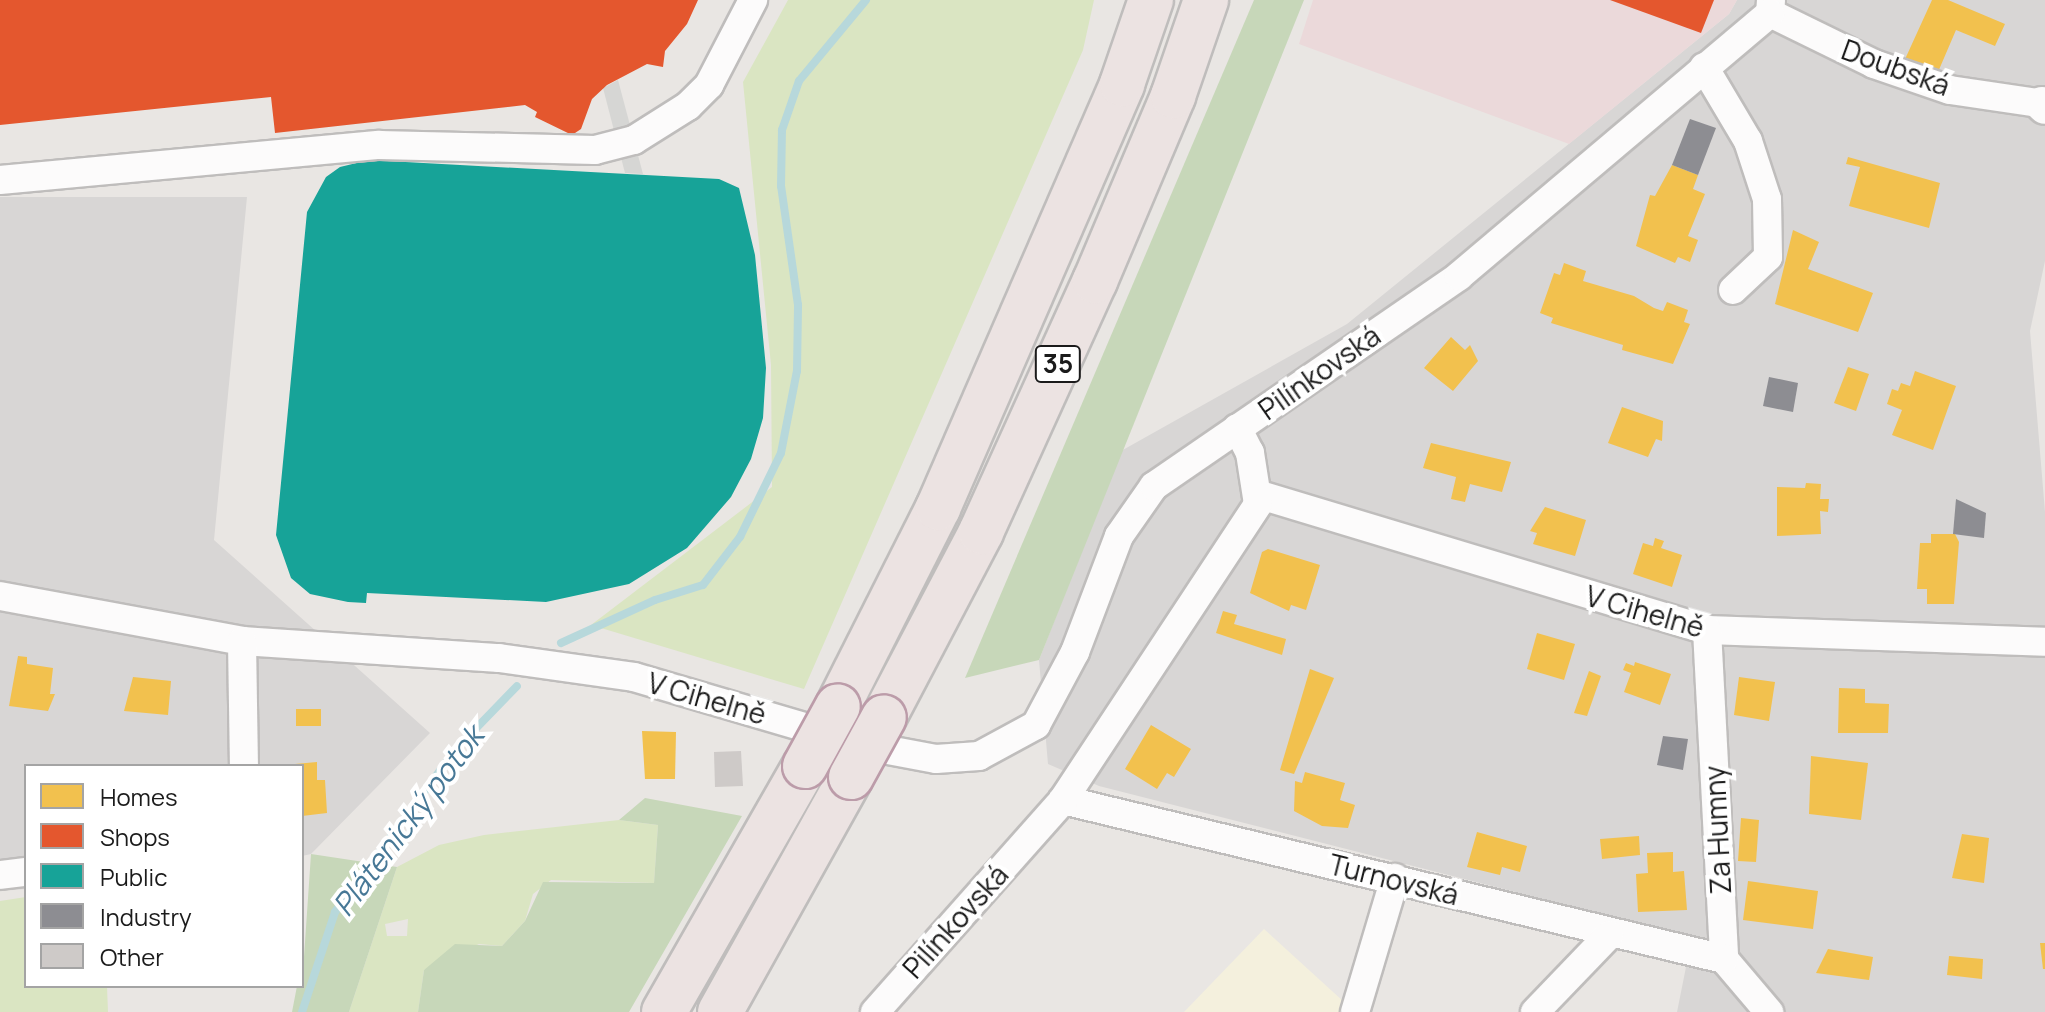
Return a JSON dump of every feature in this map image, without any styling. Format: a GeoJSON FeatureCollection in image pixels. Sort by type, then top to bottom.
{"type":"FeatureCollection","features":[{"type":"Feature","properties":{"kind":"highway","name":"35"},"geometry":{"type":"LineString","coordinates":[[664,1012],[838,706],[944,494],[1110,112],[1151,0]]}},
{"type":"Feature","properties":{"kind":"highway","name":"35"},"geometry":{"type":"LineString","coordinates":[[720,1012],[884,717],[981,532],[1095,281],[1173,96],[1206,0]]}},
{"type":"Feature","properties":{"kind":"street"},"geometry":{"type":"LineString","coordinates":[[0,180],[379,145],[595,150],[634,140],[688,106],[709,85],[753,0]]}},
{"type":"Feature","properties":{"kind":"street","name":"Pilínkovská"},"geometry":{"type":"LineString","coordinates":[[875,1012],[1063,800],[1260,495],[1237,428],[1459,276],[1771,7]]}},
{"type":"Feature","properties":{"kind":"street","name":"Doubská"},"geometry":{"type":"LineString","coordinates":[[1771,7],[1874,64],[1950,90],[2044,105]]}},
{"type":"Feature","properties":{"kind":"street"},"geometry":{"type":"LineString","coordinates":[[1704,67],[1748,141],[1767,199],[1768,257],[1733,290]]}},
{"type":"Feature","properties":{"kind":"street","name":"V Cihelně"},"geometry":{"type":"LineString","coordinates":[[0,596],[242,641],[499,658],[634,677],[872,747],[936,759],[979,756],[1036,725],[1075,652],[1119,536],[1154,486],[1237,428]]}},
{"type":"Feature","properties":{"kind":"street","name":"V Cihelně"},"geometry":{"type":"LineString","coordinates":[[1260,495],[1707,630],[2045,642]]}},
{"type":"Feature","properties":{"kind":"street","name":"Za Humny"},"geometry":{"type":"LineString","coordinates":[[1707,630],[1724,959]]}},
{"type":"Feature","properties":{"kind":"street"},"geometry":{"type":"LineString","coordinates":[[242,641],[244,764]]}},
{"type":"Feature","properties":{"kind":"street","name":"Turnovská"},"geometry":{"type":"LineString","coordinates":[[1063,800],[1395,878],[1609,935],[1724,959]]}},
{"type":"Feature","properties":{"kind":"street"},"geometry":{"type":"LineString","coordinates":[[0,875],[24,872]]}},
{"type":"Feature","properties":{"kind":"street"},"geometry":{"type":"LineString","coordinates":[[1355,1012],[1395,878]]}},
{"type":"Feature","properties":{"kind":"street"},"geometry":{"type":"LineString","coordinates":[[1535,1012],[1609,935]]}},
{"type":"Feature","properties":{"kind":"street"},"geometry":{"type":"LineString","coordinates":[[1724,959],[1769,1012]]}},
{"type":"Feature","properties":{"kind":"shaded area"},"geometry":{"type":"Polygon","coordinates":[[[1313,0],[1737,0],[1729,14],[1569,144],[1299,44],[1313,0]]]}},
{"type":"Feature","properties":{"kind":"shaded area"},"geometry":{"type":"Polygon","coordinates":[[[1737,0],[2045,0],[2045,261],[2030,331],[2045,512],[2045,1012],[1677,1012],[1692,937],[1099,786],[1048,764],[1039,660],[1121,451],[1347,324],[1729,14],[1737,0]]]}},
{"type":"Feature","properties":{"kind":"shaded area"},"geometry":{"type":"Polygon","coordinates":[[[0,197],[247,197],[214,540],[430,733],[311,854],[304,856],[304,764],[24,764],[24,889],[0,891],[0,197]]]}},
{"type":"Feature","properties":{"kind":"shaded area"},"geometry":{"type":"Polygon","coordinates":[[[1264,929],[1355,1012],[1184,1012],[1264,929]]]}},
{"type":"Feature","properties":{"kind":"green space"},"geometry":{"type":"Polygon","coordinates":[[[788,0],[1094,0],[1083,50],[804,689],[591,625],[772,487],[771,365],[743,82],[788,0]]]}},
{"type":"Feature","properties":{"kind":"green space"},"geometry":{"type":"Polygon","coordinates":[[[1254,0],[1304,0],[1039,660],[965,678],[1254,0]]]}},
{"type":"Feature","properties":{"kind":"green space"},"geometry":{"type":"Polygon","coordinates":[[[645,798],[742,816],[629,1012],[418,1012],[424,970],[455,944],[502,946],[525,921],[543,882],[654,883],[658,825],[619,820],[645,798]]]}},
{"type":"Feature","properties":{"kind":"green space"},"geometry":{"type":"Polygon","coordinates":[[[619,820],[658,825],[654,883],[551,880],[533,894],[525,921],[502,946],[479,944],[424,970],[418,1012],[349,1012],[397,867],[439,845],[484,835],[619,820]],[[408,919],[385,924],[387,936],[407,936],[408,919]]]}},
{"type":"Feature","properties":{"kind":"green space"},"geometry":{"type":"Polygon","coordinates":[[[311,854],[397,867],[349,1012],[292,1012],[297,988],[304,988],[311,854]]]}},
{"type":"Feature","properties":{"kind":"green space"},"geometry":{"type":"Polygon","coordinates":[[[24,897],[24,988],[107,988],[108,1012],[0,1012],[0,901],[24,897]]]}},
{"type":"Feature","properties":{"kind":"pier"},"geometry":{"type":"Polygon","coordinates":[[[618,80],[643,174],[625,173],[603,88],[618,80]]]}},
{"type":"Feature","properties":{"kind":"building: Homes"},"geometry":{"type":"Polygon","coordinates":[[[1932,0],[1948,0],[2005,24],[1995,46],[1956,30],[1938,72],[1901,68],[1932,0]]]}},
{"type":"Feature","properties":{"kind":"building: Homes"},"geometry":{"type":"Polygon","coordinates":[[[1848,157],[1940,183],[1929,228],[1849,206],[1860,167],[1846,164],[1848,157]]]}},
{"type":"Feature","properties":{"kind":"building: Homes"},"geometry":{"type":"Polygon","coordinates":[[[1672,165],[1698,175],[1693,189],[1705,194],[1688,236],[1698,240],[1690,262],[1678,257],[1675,263],[1636,246],[1650,195],[1655,196],[1672,165]]]}},
{"type":"Feature","properties":{"kind":"building: Homes"},"geometry":{"type":"Polygon","coordinates":[[[1793,230],[1819,242],[1808,269],[1873,293],[1858,332],[1775,304],[1793,230]]]}},
{"type":"Feature","properties":{"kind":"building: Homes"},"geometry":{"type":"Polygon","coordinates":[[[1564,263],[1586,271],[1583,281],[1634,296],[1654,308],[1663,311],[1667,302],[1688,310],[1684,322],[1690,324],[1673,364],[1622,350],[1623,345],[1551,323],[1553,318],[1540,313],[1554,273],[1560,275],[1564,263]]]}},
{"type":"Feature","properties":{"kind":"building: Homes"},"geometry":{"type":"Polygon","coordinates":[[[1451,337],[1465,350],[1470,345],[1478,361],[1453,391],[1424,368],[1451,337]]]}},
{"type":"Feature","properties":{"kind":"building: Homes"},"geometry":{"type":"Polygon","coordinates":[[[1848,367],[1869,374],[1856,411],[1834,403],[1848,367]]]}},
{"type":"Feature","properties":{"kind":"building: Homes"},"geometry":{"type":"Polygon","coordinates":[[[1915,371],[1956,386],[1933,450],[1892,435],[1902,410],[1887,404],[1892,389],[1898,391],[1901,383],[1910,386],[1915,371]]]}},
{"type":"Feature","properties":{"kind":"building: Homes"},"geometry":{"type":"Polygon","coordinates":[[[1622,407],[1663,421],[1662,441],[1656,439],[1648,457],[1608,443],[1622,407]]]}},
{"type":"Feature","properties":{"kind":"building: Homes"},"geometry":{"type":"Polygon","coordinates":[[[1431,443],[1511,462],[1502,492],[1470,484],[1465,502],[1451,499],[1456,477],[1423,468],[1431,443]]]}},
{"type":"Feature","properties":{"kind":"building: Homes"},"geometry":{"type":"Polygon","coordinates":[[[1806,483],[1821,484],[1820,499],[1829,499],[1828,512],[1820,511],[1821,534],[1777,536],[1777,487],[1805,488],[1806,483]]]}},
{"type":"Feature","properties":{"kind":"building: Homes"},"geometry":{"type":"Polygon","coordinates":[[[1545,507],[1586,520],[1575,556],[1533,544],[1537,533],[1530,531],[1545,507]]]}},
{"type":"Feature","properties":{"kind":"building: Homes"},"geometry":{"type":"Polygon","coordinates":[[[1931,534],[1955,534],[1959,542],[1954,604],[1927,604],[1927,589],[1917,589],[1920,543],[1931,543],[1931,534]]]}},
{"type":"Feature","properties":{"kind":"building: Homes"},"geometry":{"type":"Polygon","coordinates":[[[1655,538],[1664,541],[1661,548],[1682,555],[1672,587],[1633,574],[1643,543],[1653,546],[1655,538]]]}},
{"type":"Feature","properties":{"kind":"building: Homes"},"geometry":{"type":"Polygon","coordinates":[[[1268,549],[1320,565],[1306,610],[1291,605],[1289,611],[1250,593],[1262,552],[1268,549]]]}},
{"type":"Feature","properties":{"kind":"building: Homes"},"geometry":{"type":"Polygon","coordinates":[[[1223,611],[1237,615],[1234,624],[1286,639],[1282,655],[1216,633],[1223,611]]]}},
{"type":"Feature","properties":{"kind":"building: Homes"},"geometry":{"type":"Polygon","coordinates":[[[1537,633],[1575,644],[1564,680],[1527,669],[1537,633]]]}},
{"type":"Feature","properties":{"kind":"building: Homes"},"geometry":{"type":"Polygon","coordinates":[[[18,656],[27,657],[27,664],[53,668],[50,694],[55,694],[48,711],[9,706],[18,656]]]}},
{"type":"Feature","properties":{"kind":"building: Homes"},"geometry":{"type":"Polygon","coordinates":[[[1635,662],[1671,674],[1660,705],[1624,692],[1631,673],[1623,670],[1626,663],[1634,666],[1635,662]]]}},
{"type":"Feature","properties":{"kind":"building: Homes"},"geometry":{"type":"Polygon","coordinates":[[[1310,669],[1334,678],[1294,774],[1280,770],[1310,669]]]}},
{"type":"Feature","properties":{"kind":"building: Homes"},"geometry":{"type":"Polygon","coordinates":[[[1589,671],[1601,676],[1587,716],[1574,713],[1589,671]]]}},
{"type":"Feature","properties":{"kind":"building: Homes"},"geometry":{"type":"Polygon","coordinates":[[[133,677],[171,681],[168,715],[124,711],[133,677]]]}},
{"type":"Feature","properties":{"kind":"building: Homes"},"geometry":{"type":"Polygon","coordinates":[[[1739,677],[1775,682],[1769,721],[1734,715],[1739,677]]]}},
{"type":"Feature","properties":{"kind":"building: Homes"},"geometry":{"type":"Polygon","coordinates":[[[1839,688],[1865,689],[1865,703],[1889,704],[1888,733],[1838,733],[1839,688]]]}},
{"type":"Feature","properties":{"kind":"building: Homes"},"geometry":{"type":"Polygon","coordinates":[[[296,709],[321,709],[321,726],[296,726],[296,709]]]}},
{"type":"Feature","properties":{"kind":"building: Homes"},"geometry":{"type":"Polygon","coordinates":[[[1151,725],[1191,749],[1174,777],[1167,773],[1157,789],[1125,769],[1151,725]]]}},
{"type":"Feature","properties":{"kind":"building: Homes"},"geometry":{"type":"Polygon","coordinates":[[[642,731],[676,732],[675,779],[645,779],[642,731]]]}},
{"type":"Feature","properties":{"kind":"building: Homes"},"geometry":{"type":"Polygon","coordinates":[[[1811,756],[1868,763],[1861,820],[1809,814],[1811,756]]]}},
{"type":"Feature","properties":{"kind":"building: Homes"},"geometry":{"type":"Polygon","coordinates":[[[317,762],[317,780],[325,780],[327,813],[304,816],[304,764],[295,764],[317,762]]]}},
{"type":"Feature","properties":{"kind":"building: Homes"},"geometry":{"type":"Polygon","coordinates":[[[1305,772],[1345,783],[1340,800],[1355,805],[1348,828],[1322,826],[1294,811],[1295,781],[1302,783],[1305,772]]]}},
{"type":"Feature","properties":{"kind":"building: Homes"},"geometry":{"type":"Polygon","coordinates":[[[1741,818],[1759,820],[1756,862],[1738,861],[1741,818]]]}},
{"type":"Feature","properties":{"kind":"building: Homes"},"geometry":{"type":"Polygon","coordinates":[[[1477,832],[1527,846],[1520,872],[1502,867],[1500,875],[1467,867],[1477,832]]]}},
{"type":"Feature","properties":{"kind":"building: Homes"},"geometry":{"type":"Polygon","coordinates":[[[1962,834],[1989,838],[1984,883],[1952,878],[1962,834]]]}},
{"type":"Feature","properties":{"kind":"building: Homes"},"geometry":{"type":"Polygon","coordinates":[[[1639,836],[1640,855],[1602,859],[1600,839],[1639,836]]]}},
{"type":"Feature","properties":{"kind":"building: Homes"},"geometry":{"type":"Polygon","coordinates":[[[1673,852],[1673,872],[1684,871],[1687,910],[1638,912],[1636,874],[1648,873],[1647,853],[1673,852]]]}},
{"type":"Feature","properties":{"kind":"building: Homes"},"geometry":{"type":"Polygon","coordinates":[[[1748,881],[1818,891],[1813,929],[1743,920],[1748,881]]]}},
{"type":"Feature","properties":{"kind":"building: Homes"},"geometry":{"type":"Polygon","coordinates":[[[2040,943],[2045,943],[2045,969],[2043,969],[2040,943]]]}},
{"type":"Feature","properties":{"kind":"building: Homes"},"geometry":{"type":"Polygon","coordinates":[[[1828,949],[1873,957],[1869,980],[1816,973],[1828,949]]]}},
{"type":"Feature","properties":{"kind":"building: Homes"},"geometry":{"type":"Polygon","coordinates":[[[1949,956],[1983,959],[1982,979],[1947,975],[1949,956]]]}},
{"type":"Feature","properties":{"kind":"building: Shops"},"geometry":{"type":"Polygon","coordinates":[[[0,0],[698,0],[687,24],[665,51],[663,67],[647,64],[607,85],[592,99],[581,129],[572,135],[535,117],[537,112],[525,105],[275,133],[271,97],[0,125],[0,0]]]}},
{"type":"Feature","properties":{"kind":"building: Shops"},"geometry":{"type":"Polygon","coordinates":[[[1610,0],[1714,0],[1701,33],[1610,0]]]}},
{"type":"Feature","properties":{"kind":"building: Public"},"geometry":{"type":"Polygon","coordinates":[[[369,160],[719,179],[739,188],[755,255],[766,368],[763,418],[751,459],[731,497],[687,548],[629,584],[546,602],[367,593],[366,603],[348,602],[310,594],[291,578],[276,535],[307,212],[326,177],[340,167],[369,160]]]}},
{"type":"Feature","properties":{"kind":"building: Industry"},"geometry":{"type":"Polygon","coordinates":[[[1690,119],[1716,128],[1698,175],[1672,165],[1690,119]]]}},
{"type":"Feature","properties":{"kind":"building: Industry"},"geometry":{"type":"Polygon","coordinates":[[[1769,377],[1798,383],[1793,412],[1763,406],[1769,377]]]}},
{"type":"Feature","properties":{"kind":"building: Industry"},"geometry":{"type":"Polygon","coordinates":[[[1956,499],[1986,513],[1984,538],[1953,534],[1956,499]]]}},
{"type":"Feature","properties":{"kind":"building: Industry"},"geometry":{"type":"Polygon","coordinates":[[[1663,736],[1688,739],[1683,770],[1657,765],[1663,736]]]}},
{"type":"Feature","properties":{"kind":"building: Other"},"geometry":{"type":"Polygon","coordinates":[[[741,751],[743,786],[715,787],[714,752],[741,751]]]}},
{"type":"Feature","properties":{"kind":"waterway","name":"Plátenický potok"},"geometry":{"type":"LineString","coordinates":[[561,643],[655,600],[703,585],[740,537],[781,453],[797,371],[798,305],[781,186],[782,130],[799,81],[866,0]]}},
{"type":"Feature","properties":{"kind":"waterway","name":"Plátenický potok"},"geometry":{"type":"LineString","coordinates":[[302,1012],[335,912],[457,748],[517,686]]}}]}
